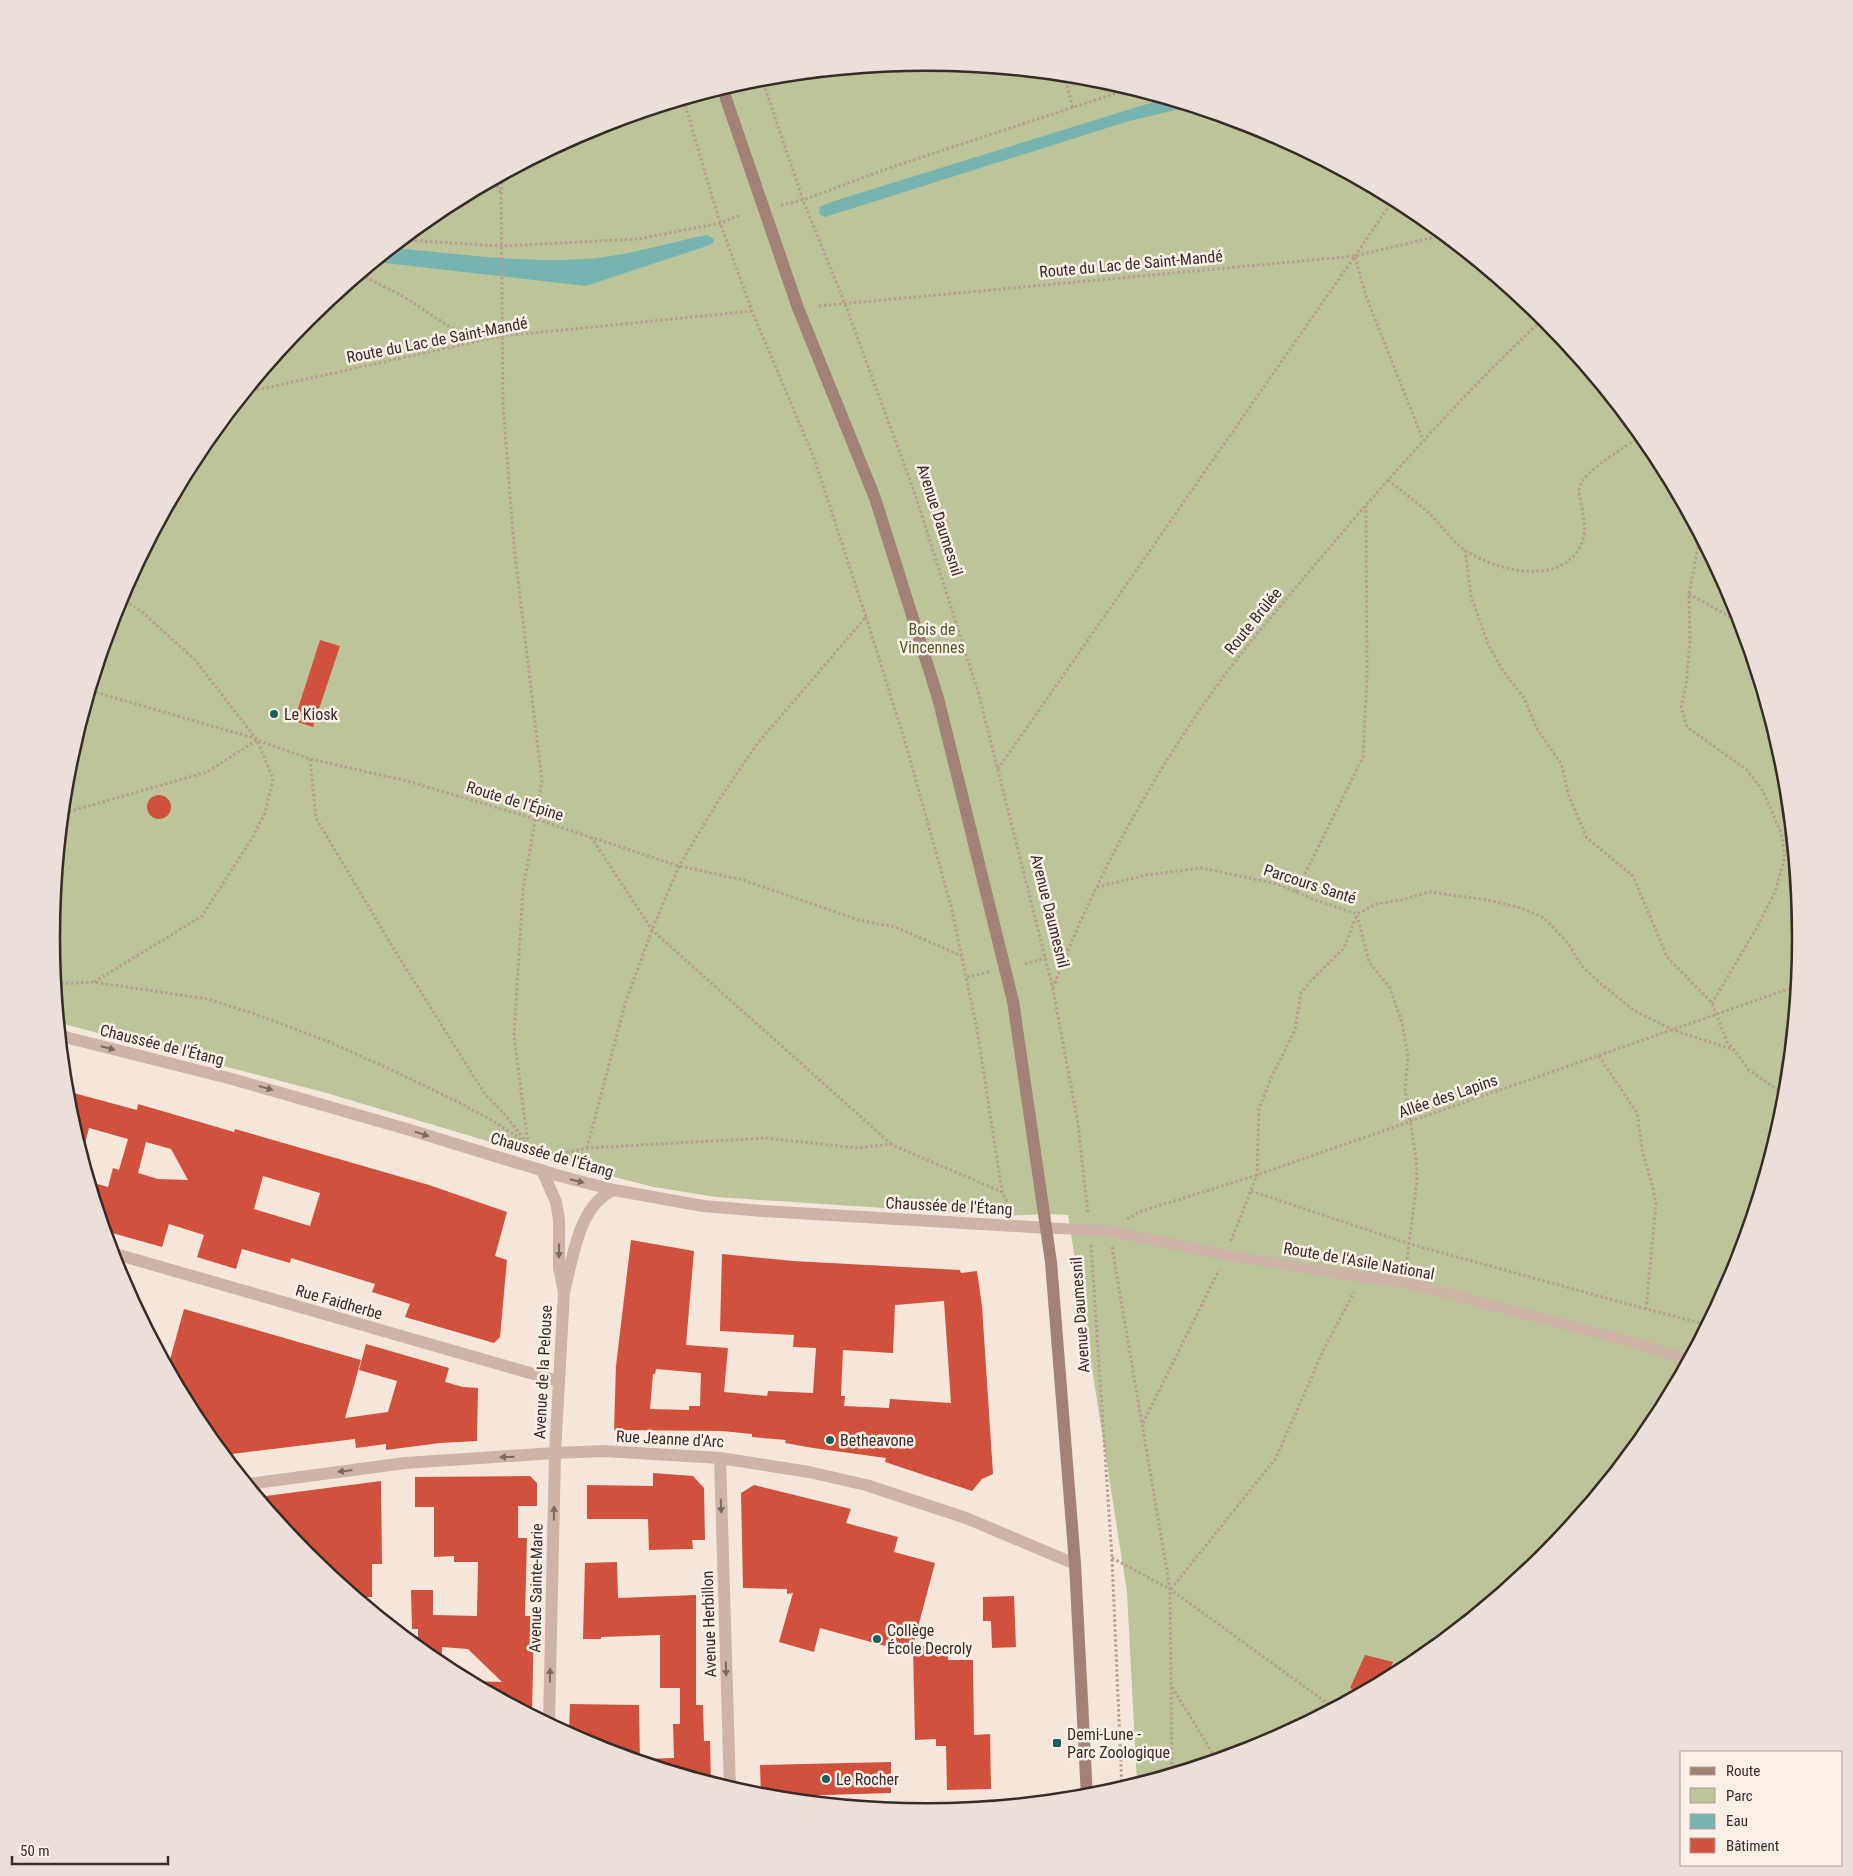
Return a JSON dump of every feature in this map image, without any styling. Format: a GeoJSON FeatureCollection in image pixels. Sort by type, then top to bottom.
{"type":"FeatureCollection","features":[{"type":"Feature","properties":{"kind":"street","name":"Avenue Daumesnil"},"geometry":{"type":"LineString","coordinates":[[725,96],[798,308],[875,498],[938,698],[1014,1001],[1048,1228],[1074,1564],[1088,1789]]}},
{"type":"Feature","properties":{"kind":"street","name":"Chaussée de l'Étang"},"geometry":{"type":"LineString","coordinates":[[66,1037],[312,1101],[614,1190],[712,1206],[1048,1228]]}},
{"type":"Feature","properties":{"kind":"street","name":"Avenue de la Pelouse"},"geometry":{"type":"LineString","coordinates":[[542,1170],[556,1202],[559,1220],[559,1268],[564,1292]]}},
{"type":"Feature","properties":{"kind":"street","name":"Avenue de la Pelouse"},"geometry":{"type":"LineString","coordinates":[[555,1453],[564,1292],[579,1232],[599,1199],[614,1190]]}},
{"type":"Feature","properties":{"kind":"street","name":"Rue Faidherbe"},"geometry":{"type":"LineString","coordinates":[[121,1255],[558,1381]]}},
{"type":"Feature","properties":{"kind":"street","name":"Rue Jeanne d'Arc"},"geometry":{"type":"LineString","coordinates":[[254,1483],[405,1463],[555,1453],[603,1451],[720,1458],[809,1472],[874,1488],[966,1518],[1074,1564]]}},
{"type":"Feature","properties":{"kind":"street","name":"Avenue Sainte-Marie"},"geometry":{"type":"LineString","coordinates":[[549,1718],[555,1453]]}},
{"type":"Feature","properties":{"kind":"street","name":"Avenue Herbillon"},"geometry":{"type":"LineString","coordinates":[[720,1458],[730,1782]]}},
{"type":"Feature","properties":{"kind":"lane","name":"Route de l'Asile National"},"geometry":{"type":"LineString","coordinates":[[1048,1228],[1109,1231],[1226,1255],[1403,1282],[1632,1342],[1684,1358]]}},
{"type":"Feature","properties":{"kind":"path"},"geometry":{"type":"LineString","coordinates":[[1066,83],[1072,108]]}},
{"type":"Feature","properties":{"kind":"path","name":"Avenue Daumesnil"},"geometry":{"type":"LineString","coordinates":[[765,87],[802,200],[845,304],[915,494],[979,695],[1053,989],[1078,1124],[1093,1258],[1112,1558],[1122,1782]]}},
{"type":"Feature","properties":{"kind":"path"},"geometry":{"type":"LineString","coordinates":[[781,205],[802,200],[889,168],[1117,93]]}},
{"type":"Feature","properties":{"kind":"path"},"geometry":{"type":"LineString","coordinates":[[685,106],[720,223],[752,311],[814,458],[904,738],[951,906],[977,1029],[1002,1192],[1013,1213]]}},
{"type":"Feature","properties":{"kind":"path"},"geometry":{"type":"LineString","coordinates":[[502,183],[503,405],[514,546],[542,781],[522,890],[514,1036],[528,1145]]}},
{"type":"Feature","properties":{"kind":"path"},"geometry":{"type":"LineString","coordinates":[[497,186],[501,194]]}},
{"type":"Feature","properties":{"kind":"path"},"geometry":{"type":"LineString","coordinates":[[998,769],[1389,206]]}},
{"type":"Feature","properties":{"kind":"path"},"geometry":{"type":"LineString","coordinates":[[414,241],[501,246],[638,239],[720,223],[741,215]]}},
{"type":"Feature","properties":{"kind":"path","name":"Route du Lac de Saint-Mandé"},"geometry":{"type":"LineString","coordinates":[[820,306],[1355,256],[1435,237]]}},
{"type":"Feature","properties":{"kind":"path"},"geometry":{"type":"LineString","coordinates":[[1355,256],[1366,296],[1424,440]]}},
{"type":"Feature","properties":{"kind":"path"},"geometry":{"type":"LineString","coordinates":[[366,278],[401,295],[473,342]]}},
{"type":"Feature","properties":{"kind":"path","name":"Route du Lac de Saint-Mandé"},"geometry":{"type":"LineString","coordinates":[[256,390],[502,336],[752,311]]}},
{"type":"Feature","properties":{"kind":"path","name":"Route Brûlée"},"geometry":{"type":"LineString","coordinates":[[1053,989],[1107,865],[1158,774],[1227,672],[1388,480],[1514,345],[1538,324]]}},
{"type":"Feature","properties":{"kind":"path"},"geometry":{"type":"LineString","coordinates":[[1388,480],[1432,517],[1465,550],[1489,563],[1524,571],[1554,570],[1571,558],[1581,544],[1586,526],[1579,489],[1584,478],[1596,466],[1635,440]]}},
{"type":"Feature","properties":{"kind":"path"},"geometry":{"type":"LineString","coordinates":[[1296,892],[1363,757],[1367,678],[1366,506]]}},
{"type":"Feature","properties":{"kind":"path"},"geometry":{"type":"LineString","coordinates":[[1698,545],[1689,594],[1690,640],[1686,685],[1681,707],[1687,728],[1719,748],[1747,770],[1763,792],[1781,834],[1785,857],[1774,892],[1755,931],[1712,1003]]}},
{"type":"Feature","properties":{"kind":"path"},"geometry":{"type":"LineString","coordinates":[[1465,550],[1471,596],[1488,644],[1503,671],[1524,698],[1536,727],[1562,765],[1568,794],[1587,838],[1633,876],[1667,957],[1712,1003],[1727,1042],[1749,1070],[1779,1091]]}},
{"type":"Feature","properties":{"kind":"path"},"geometry":{"type":"LineString","coordinates":[[1689,594],[1731,618]]}},
{"type":"Feature","properties":{"kind":"path"},"geometry":{"type":"LineString","coordinates":[[94,982],[202,916],[251,840],[265,813],[273,779],[257,740],[195,660],[141,611],[128,602]]}},
{"type":"Feature","properties":{"kind":"path"},"geometry":{"type":"LineString","coordinates":[[586,1148],[625,1004],[652,930],[679,866],[720,798],[757,744],[866,617]]}},
{"type":"Feature","properties":{"kind":"path","name":"Route de l'Épine"},"geometry":{"type":"LineString","coordinates":[[96,693],[257,740],[310,759],[407,781],[535,819],[679,866],[743,880],[859,920],[895,927],[962,956]]}},
{"type":"Feature","properties":{"kind":"path"},"geometry":{"type":"LineString","coordinates":[[69,811],[206,772],[257,740]]}},
{"type":"Feature","properties":{"kind":"path"},"geometry":{"type":"LineString","coordinates":[[310,759],[316,818],[392,946],[485,1094],[507,1117],[528,1145]]}},
{"type":"Feature","properties":{"kind":"path"},"geometry":{"type":"LineString","coordinates":[[590,836],[652,930],[890,1144],[1002,1192]]}},
{"type":"Feature","properties":{"kind":"path","name":"Parcours Santé"},"geometry":{"type":"LineString","coordinates":[[1097,887],[1147,875],[1202,868],[1277,884],[1357,914],[1376,904],[1401,900],[1429,892],[1488,900],[1520,908],[1544,918],[1568,943],[1581,965],[1635,1011],[1673,1030],[1734,1050]]}},
{"type":"Feature","properties":{"kind":"path"},"geometry":{"type":"LineString","coordinates":[[1357,914],[1369,962],[1390,988],[1402,1023],[1408,1056],[1405,1089],[1416,1157],[1417,1180],[1410,1244],[1403,1282]]}},
{"type":"Feature","properties":{"kind":"path"},"geometry":{"type":"LineString","coordinates":[[1142,1425],[1226,1255],[1256,1175],[1259,1109],[1271,1078],[1295,1030],[1301,993],[1344,948],[1357,914]]}},
{"type":"Feature","properties":{"kind":"path"},"geometry":{"type":"LineString","coordinates":[[1025,964],[1045,958]]}},
{"type":"Feature","properties":{"kind":"path"},"geometry":{"type":"LineString","coordinates":[[966,978],[989,972]]}},
{"type":"Feature","properties":{"kind":"path"},"geometry":{"type":"LineString","coordinates":[[62,984],[94,982],[207,1000],[252,1013],[308,1034],[394,1071],[492,1121],[528,1145],[556,1155],[586,1148],[766,1138],[857,1148],[890,1144]]}},
{"type":"Feature","properties":{"kind":"path","name":"Allée des Lapins"},"geometry":{"type":"LineString","coordinates":[[1109,1231],[1139,1212],[1256,1175],[1791,988]]}},
{"type":"Feature","properties":{"kind":"path"},"geometry":{"type":"LineString","coordinates":[[1599,1056],[1636,1113],[1656,1204],[1646,1309]]}},
{"type":"Feature","properties":{"kind":"path"},"geometry":{"type":"LineString","coordinates":[[1250,1191],[1410,1244],[1703,1323]]}},
{"type":"Feature","properties":{"kind":"path"},"geometry":{"type":"LineString","coordinates":[[1109,1231],[1170,1589],[1170,1683],[1214,1756]]}},
{"type":"Feature","properties":{"kind":"path"},"geometry":{"type":"LineString","coordinates":[[1170,1589],[1276,1458],[1324,1349],[1361,1277]]}},
{"type":"Feature","properties":{"kind":"path"},"geometry":{"type":"LineString","coordinates":[[1112,1558],[1170,1589],[1329,1705]]}},
{"type":"Feature","properties":{"kind":"path"},"geometry":{"type":"LineString","coordinates":[[1172,1686],[1172,1769]]}},
{"type":"Feature","properties":{"kind":"green space","name":"Bois de Vincennes"},"geometry":{"type":"Polygon","coordinates":[[[926,71],[983,73],[1040,79],[1096,88],[1151,101],[1205,117],[1258,137],[1310,161],[1360,188],[1408,218],[1454,251],[1498,287],[1539,325],[1578,367],[1614,411],[1647,457],[1677,505],[1704,555],[1727,606],[1747,659],[1763,714],[1776,769],[1786,825],[1791,881],[1793,938],[1791,995],[1786,1051],[1776,1107],[1747,1217],[1727,1270],[1704,1321],[1677,1371],[1647,1419],[1614,1465],[1578,1509],[1539,1551],[1498,1589],[1454,1625],[1408,1658],[1360,1688],[1310,1715],[1258,1739],[1205,1759],[1151,1775],[1137,1778],[1127,1592],[1068,1215],[1004,1216],[716,1197],[654,1187],[531,1156],[531,1154],[323,1092],[65,1024],[60,938],[62,881],[67,825],[77,769],[90,714],[106,659],[126,606],[149,555],[176,505],[206,457],[239,411],[275,367],[314,325],[355,287],[399,251],[445,218],[493,188],[543,161],[595,137],[648,117],[702,101],[757,88],[813,79],[870,73],[926,71]]]}},
{"type":"Feature","properties":{"kind":"water"},"geometry":{"type":"Polygon","coordinates":[[[1154,102],[1179,109],[1129,121],[825,217],[819,214],[820,207],[1154,102]]]}},
{"type":"Feature","properties":{"kind":"water"},"geometry":{"type":"Polygon","coordinates":[[[707,235],[714,239],[713,243],[707,246],[586,286],[385,263],[402,249],[538,260],[586,259],[632,252],[707,235]]]}},
{"type":"Feature","properties":{"kind":"building"},"geometry":{"type":"Polygon","coordinates":[[[320,640],[340,646],[313,727],[294,721],[320,640]]]}},
{"type":"Feature","properties":{"kind":"building"},"geometry":{"type":"Polygon","coordinates":[[[154,795],[164,795],[171,802],[171,812],[164,819],[154,819],[147,812],[147,802],[154,795]]]}},
{"type":"Feature","properties":{"kind":"building"},"geometry":{"type":"Polygon","coordinates":[[[75,1093],[137,1110],[138,1104],[234,1132],[235,1129],[429,1185],[507,1212],[495,1256],[507,1260],[500,1337],[494,1343],[405,1317],[410,1304],[372,1292],[375,1284],[291,1258],[290,1263],[242,1249],[236,1269],[197,1257],[204,1235],[169,1224],[162,1247],[112,1233],[96,1184],[108,1187],[113,1168],[119,1170],[128,1139],[89,1128],[85,1142],[75,1093]],[[146,1142],[138,1173],[158,1179],[188,1180],[171,1149],[146,1142]],[[263,1176],[254,1209],[310,1226],[320,1193],[263,1176]]]}},
{"type":"Feature","properties":{"kind":"building"},"geometry":{"type":"Polygon","coordinates":[[[631,1240],[694,1251],[686,1345],[728,1348],[724,1392],[767,1396],[768,1391],[813,1393],[816,1348],[793,1347],[794,1335],[720,1331],[722,1254],[793,1261],[960,1270],[961,1273],[977,1271],[982,1306],[993,1474],[982,1479],[972,1491],[885,1462],[886,1458],[785,1443],[786,1440],[752,1437],[752,1434],[722,1431],[614,1430],[616,1366],[631,1240]],[[944,1301],[895,1305],[893,1353],[843,1350],[841,1396],[845,1396],[844,1406],[889,1408],[890,1399],[951,1403],[944,1301]],[[656,1369],[655,1374],[653,1374],[650,1409],[689,1410],[689,1406],[700,1406],[701,1373],[656,1369]]]}},
{"type":"Feature","properties":{"kind":"building"},"geometry":{"type":"Polygon","coordinates":[[[184,1309],[361,1360],[345,1418],[388,1412],[397,1381],[359,1370],[366,1344],[449,1368],[445,1382],[463,1387],[478,1388],[477,1441],[440,1443],[386,1450],[386,1444],[356,1448],[355,1439],[231,1454],[206,1419],[170,1360],[184,1309]]]}},
{"type":"Feature","properties":{"kind":"building"},"geometry":{"type":"Polygon","coordinates":[[[653,1473],[693,1476],[704,1488],[705,1540],[692,1540],[693,1549],[649,1550],[648,1519],[587,1519],[587,1485],[653,1486],[653,1473]]]}},
{"type":"Feature","properties":{"kind":"building"},"geometry":{"type":"Polygon","coordinates":[[[530,1476],[537,1483],[537,1506],[518,1506],[518,1538],[527,1538],[525,1616],[534,1616],[532,1709],[482,1681],[502,1682],[468,1649],[442,1647],[442,1656],[418,1639],[418,1629],[412,1629],[411,1590],[433,1590],[433,1615],[477,1616],[478,1562],[454,1562],[454,1556],[434,1557],[434,1507],[415,1507],[415,1477],[530,1476]]]}},
{"type":"Feature","properties":{"kind":"building"},"geometry":{"type":"Polygon","coordinates":[[[381,1481],[382,1564],[372,1564],[372,1597],[365,1597],[314,1551],[264,1496],[381,1481]]]}},
{"type":"Feature","properties":{"kind":"building"},"geometry":{"type":"Polygon","coordinates":[[[754,1485],[851,1509],[846,1523],[898,1537],[894,1552],[935,1563],[913,1646],[947,1646],[948,1660],[973,1660],[974,1735],[990,1734],[991,1789],[947,1790],[946,1746],[936,1746],[936,1739],[915,1740],[913,1647],[911,1653],[820,1628],[814,1652],[779,1642],[793,1593],[787,1594],[787,1589],[743,1588],[741,1493],[754,1485]]]}},
{"type":"Feature","properties":{"kind":"building"},"geometry":{"type":"Polygon","coordinates":[[[617,1562],[618,1598],[696,1595],[696,1705],[703,1705],[704,1741],[710,1741],[711,1777],[648,1759],[674,1758],[673,1724],[680,1724],[680,1688],[660,1688],[660,1635],[583,1639],[585,1563],[617,1562]]]}},
{"type":"Feature","properties":{"kind":"building"},"geometry":{"type":"Polygon","coordinates":[[[1014,1596],[1016,1647],[992,1648],[991,1621],[983,1621],[983,1597],[1014,1596]]]}},
{"type":"Feature","properties":{"kind":"building"},"geometry":{"type":"Polygon","coordinates":[[[1365,1655],[1393,1662],[1389,1670],[1360,1688],[1355,1690],[1350,1688],[1365,1655]]]}},
{"type":"Feature","properties":{"kind":"building"},"geometry":{"type":"Polygon","coordinates":[[[570,1704],[639,1705],[640,1756],[595,1739],[569,1727],[570,1704]]]}},
{"type":"Feature","properties":{"kind":"building","name":"Le Rocher"},"geometry":{"type":"Polygon","coordinates":[[[891,1762],[891,1793],[805,1796],[761,1789],[760,1765],[891,1762]]]}},
{"type":"Feature","properties":{"kind":"place","name":"Le Kiosk"},"geometry":{"type":"Point","coordinates":[274,714]}},
{"type":"Feature","properties":{"kind":"place","name":"Betheavone"},"geometry":{"type":"Point","coordinates":[830,1440]}},
{"type":"Feature","properties":{"kind":"place","name":"Collège École Decroly"},"geometry":{"type":"Point","coordinates":[877,1639]}},
{"type":"Feature","properties":{"kind":"place","name":"Demi-Lune - Parc Zoologique"},"geometry":{"type":"Point","coordinates":[1057,1743]}},
{"type":"Feature","properties":{"kind":"place","name":"Le Rocher"},"geometry":{"type":"Point","coordinates":[826,1779]}}]}
